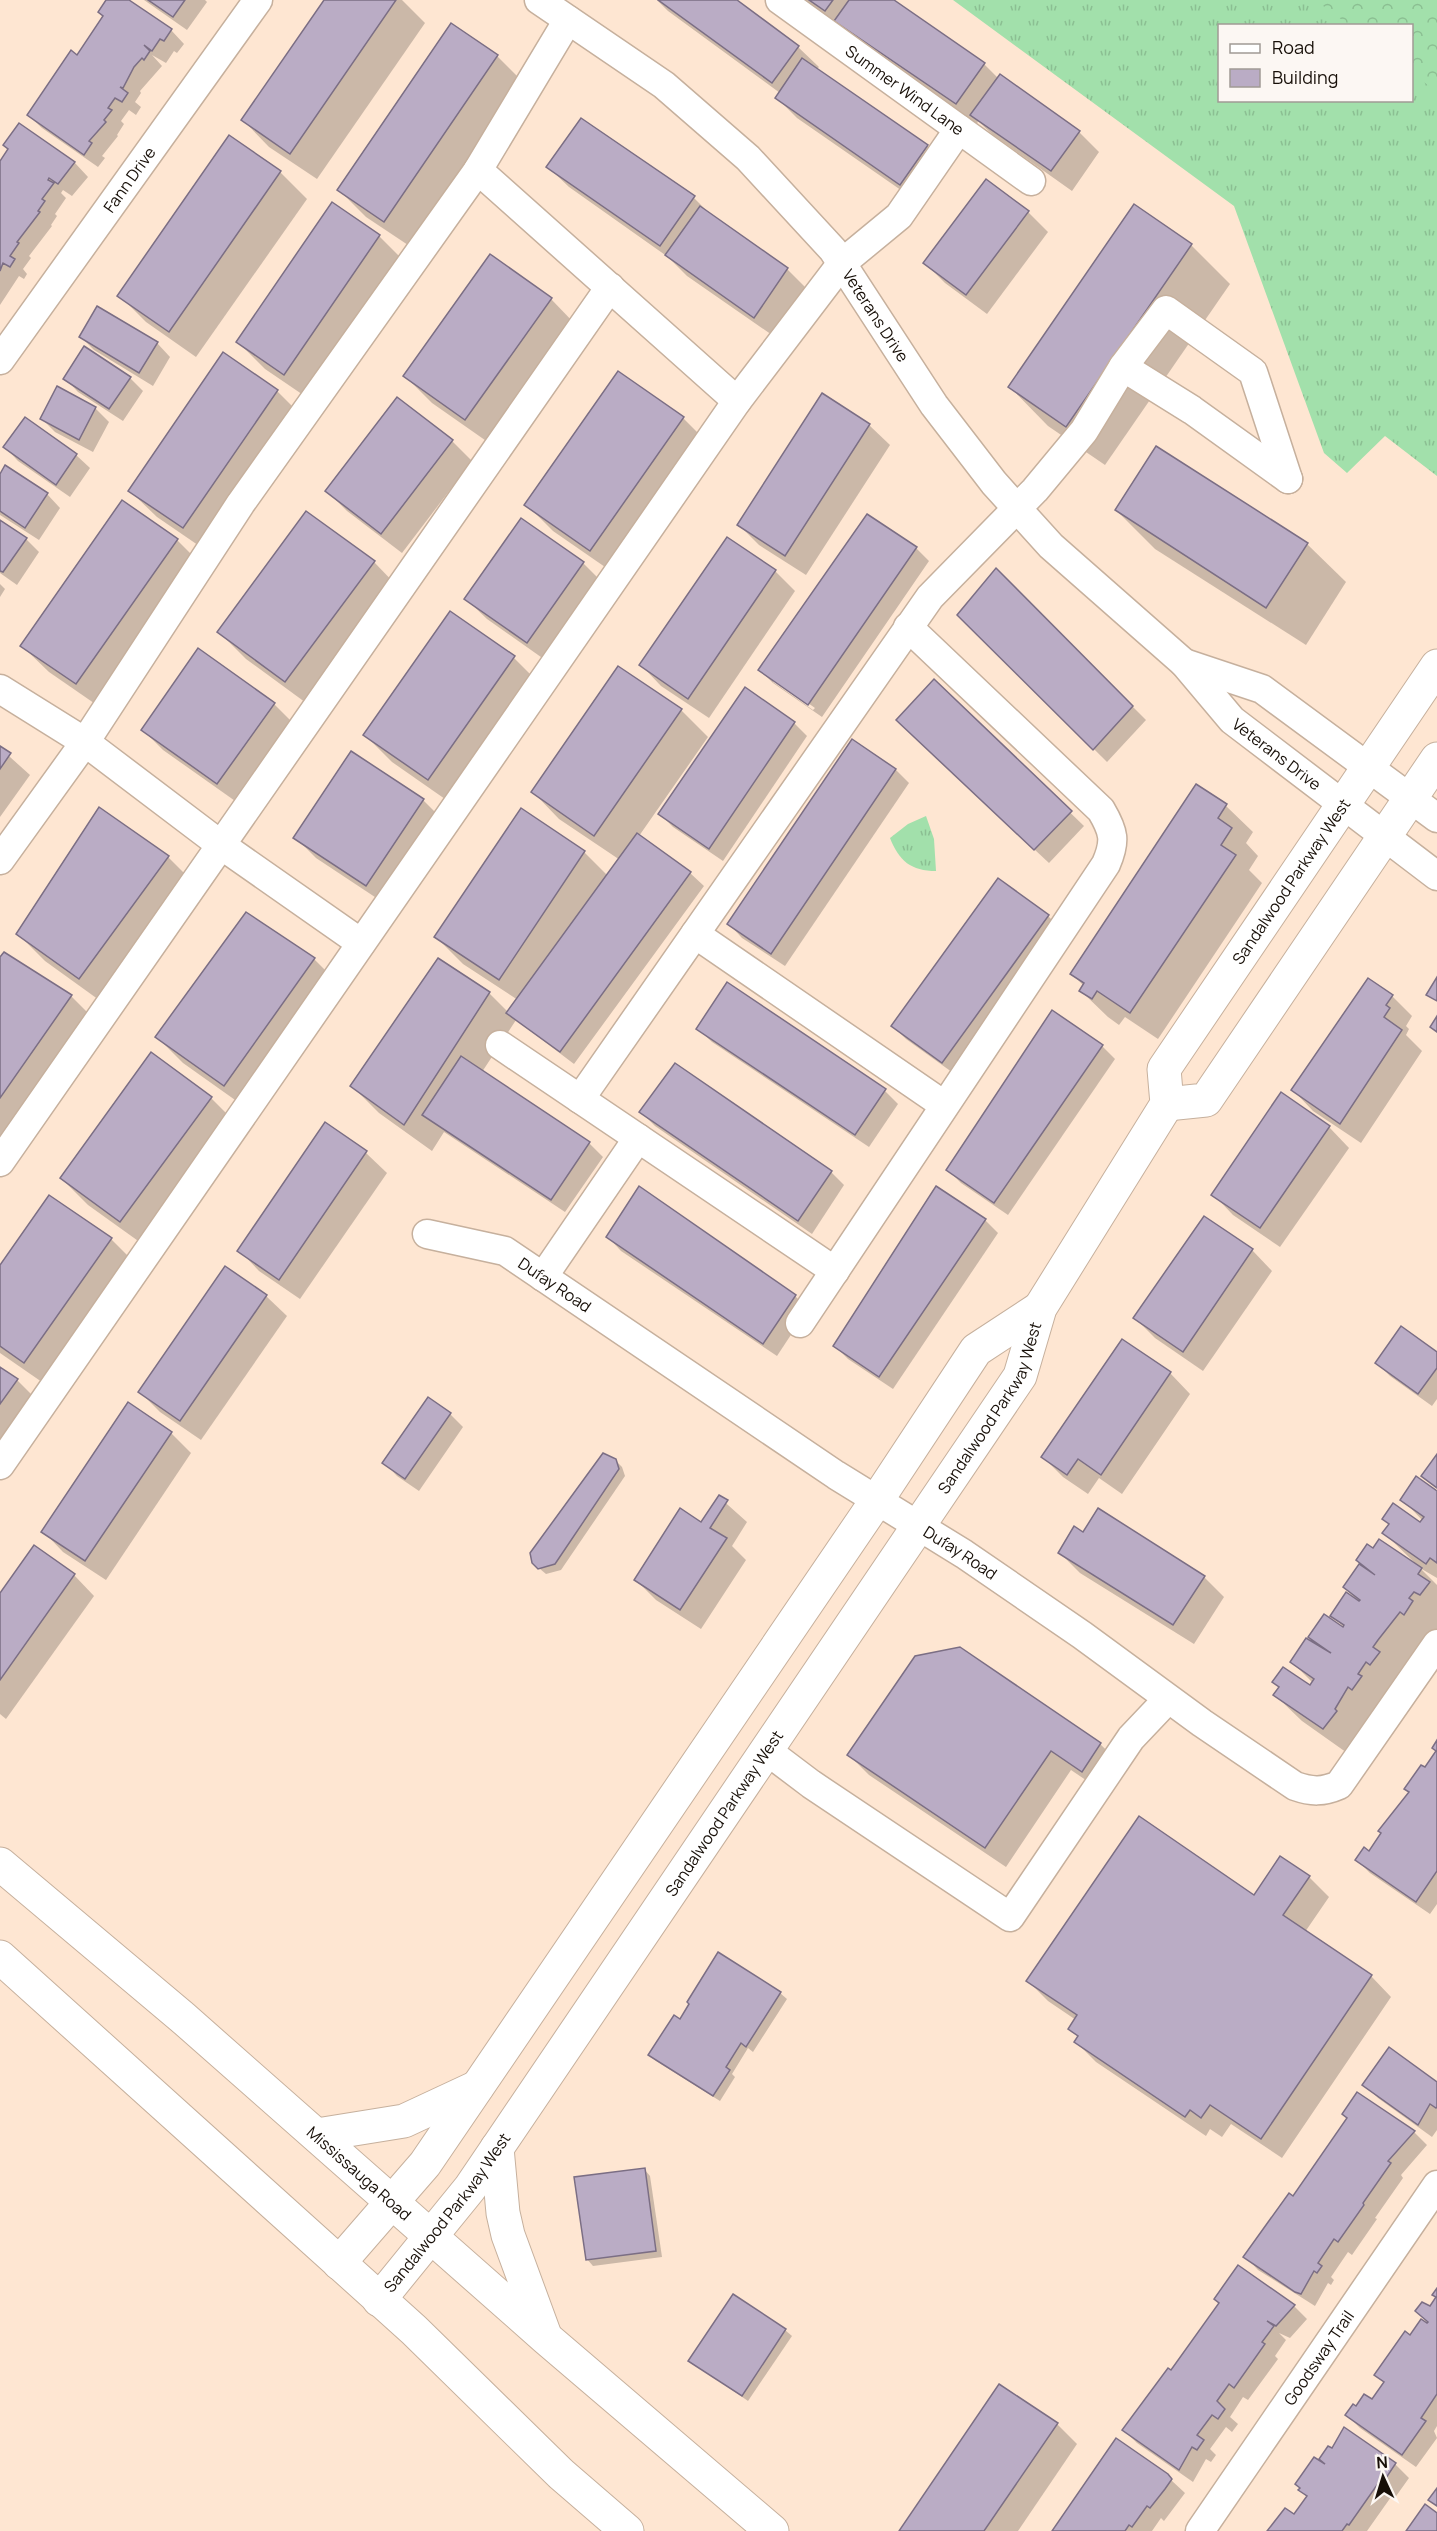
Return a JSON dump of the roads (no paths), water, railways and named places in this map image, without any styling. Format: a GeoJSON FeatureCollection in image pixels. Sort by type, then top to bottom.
{"type":"FeatureCollection","features":[{"type":"Feature","properties":{"kind":"main road","name":"Sandalwood Parkway West"},"geometry":{"type":"LineString","coordinates":[[379,2300],[463,2197],[497,2148],[1020,1376],[1040,1308],[1167,1104],[1164,1069],[1437,666]]}},
{"type":"Feature","properties":{"kind":"main road"},"geometry":{"type":"LineString","coordinates":[[1167,1104],[1206,1100],[1437,759]]}},
{"type":"Feature","properties":{"kind":"main road","name":"Sandalwood Parkway West"},"geometry":{"type":"LineString","coordinates":[[339,2263],[425,2164],[877,1500],[976,1350],[1040,1308]]}},
{"type":"Feature","properties":{"kind":"main road","name":"Mississauga Road"},"geometry":{"type":"LineString","coordinates":[[0,1864],[182,2017],[546,2338],[772,2531]]}},
{"type":"Feature","properties":{"kind":"main road"},"geometry":{"type":"LineString","coordinates":[[0,1957],[414,2330],[561,2474],[627,2531]]}},
{"type":"Feature","properties":{"kind":"main road"},"geometry":{"type":"LineString","coordinates":[[316,2135],[404,2121],[478,2086]]}},
{"type":"Feature","properties":{"kind":"main road"},"geometry":{"type":"LineString","coordinates":[[497,2148],[503,2213],[508,2235],[546,2338]]}},
{"type":"Feature","properties":{"kind":"street","name":"Fann Drive"},"geometry":{"type":"LineString","coordinates":[[0,360],[258,0]]}},
{"type":"Feature","properties":{"kind":"street","name":"Veterans Drive"},"geometry":{"type":"LineString","coordinates":[[539,0],[664,85],[748,158],[833,250],[934,405],[1017,509],[1051,546],[1184,663],[1232,720],[1437,876]]}},
{"type":"Feature","properties":{"kind":"street","name":"Summer Wind Lane"},"geometry":{"type":"LineString","coordinates":[[780,0],[1031,181]]}},
{"type":"Feature","properties":{"kind":"street"},"geometry":{"type":"LineString","coordinates":[[0,860],[85,742],[241,503],[478,170],[568,20]]}},
{"type":"Feature","properties":{"kind":"street"},"geometry":{"type":"LineString","coordinates":[[0,1465],[737,401],[842,263],[899,216],[959,129]]}},
{"type":"Feature","properties":{"kind":"street"},"geometry":{"type":"LineString","coordinates":[[478,170],[737,401]]}},
{"type":"Feature","properties":{"kind":"street"},"geometry":{"type":"LineString","coordinates":[[0,1162],[610,287]]}},
{"type":"Feature","properties":{"kind":"street"},"geometry":{"type":"LineString","coordinates":[[580,1099],[930,597],[1017,509],[1084,431],[1123,367],[1166,310],[1253,372],[1288,479],[1192,410],[1123,367]]}},
{"type":"Feature","properties":{"kind":"street"},"geometry":{"type":"LineString","coordinates":[[800,1323],[1106,864],[1113,846],[1111,827],[1101,810],[908,627]]}},
{"type":"Feature","properties":{"kind":"street","name":"Veterans Drive"},"geometry":{"type":"LineString","coordinates":[[1184,663],[1262,689],[1437,818]]}},
{"type":"Feature","properties":{"kind":"street"},"geometry":{"type":"LineString","coordinates":[[0,689],[85,742],[221,845],[361,943]]}},
{"type":"Feature","properties":{"kind":"street"},"geometry":{"type":"LineString","coordinates":[[695,934],[944,1105]]}},
{"type":"Feature","properties":{"kind":"street"},"geometry":{"type":"LineString","coordinates":[[500,1045],[835,1271]]}},
{"type":"Feature","properties":{"kind":"street"},"geometry":{"type":"LineString","coordinates":[[543,1277],[638,1138]]}},
{"type":"Feature","properties":{"kind":"street","name":"Dufay Road"},"geometry":{"type":"LineString","coordinates":[[427,1234],[505,1251],[836,1475],[964,1554],[1295,1786],[1311,1792],[1328,1790],[1339,1785],[1349,1774],[1437,1644]]}},
{"type":"Feature","properties":{"kind":"street"},"geometry":{"type":"LineString","coordinates":[[766,1750],[811,1784],[1010,1917],[1131,1738],[1168,1699]]}},
{"type":"Feature","properties":{"kind":"street","name":"Goodsway Trail"},"geometry":{"type":"LineString","coordinates":[[1200,2531],[1437,2185]]}}]}
